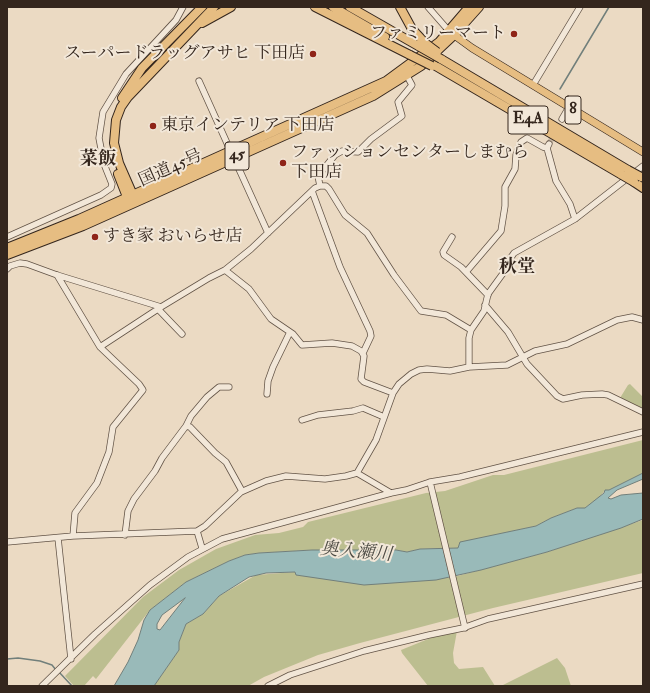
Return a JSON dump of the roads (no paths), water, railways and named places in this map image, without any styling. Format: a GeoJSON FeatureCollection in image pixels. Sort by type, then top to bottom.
{"type":"FeatureCollection","features":[{"type":"Feature","properties":{"kind":"highway"},"geometry":{"type":"LineString","coordinates":[[190,19],[195,7]]}},
{"type":"Feature","properties":{"kind":"highway"},"geometry":{"type":"LineString","coordinates":[[131,198],[112,156],[109,142],[113,116],[119,102],[142,68],[202,7]]}},
{"type":"Feature","properties":{"kind":"highway"},"geometry":{"type":"LineString","coordinates":[[131,198],[114,143],[116,120],[122,106],[128,97],[214,7]]}},
{"type":"Feature","properties":{"kind":"highway"},"geometry":{"type":"LineString","coordinates":[[194,27],[231,7]]}},
{"type":"Feature","properties":{"kind":"highway"},"geometry":{"type":"LineString","coordinates":[[315,7],[412,54]]}},
{"type":"Feature","properties":{"kind":"highway"},"geometry":{"type":"LineString","coordinates":[[333,7],[412,54]]}},
{"type":"Feature","properties":{"kind":"highway","name":"E4A"},"geometry":{"type":"LineString","coordinates":[[350,7],[422,45],[442,59],[625,172],[634,182],[643,188]]}},
{"type":"Feature","properties":{"kind":"highway"},"geometry":{"type":"LineString","coordinates":[[400,7],[422,45]]}},
{"type":"Feature","properties":{"kind":"highway","name":"国道45号"},"geometry":{"type":"LineString","coordinates":[[232,155],[386,81],[452,33],[469,7]]}},
{"type":"Feature","properties":{"kind":"highway","name":"国道45号"},"geometry":{"type":"LineString","coordinates":[[7,248],[131,198],[373,96],[408,76],[479,7]]}},
{"type":"Feature","properties":{"kind":"highway","name":"E4A"},"geometry":{"type":"LineString","coordinates":[[412,54],[625,172],[642,178]]}},
{"type":"Feature","properties":{"kind":"highway","name":"国道45号"},"geometry":{"type":"LineString","coordinates":[[7,255],[82,226],[131,198]]}},
{"type":"Feature","properties":{"kind":"main road","name":"8"},"geometry":{"type":"LineString","coordinates":[[452,33],[472,48],[643,152]]}},
{"type":"Feature","properties":{"kind":"street"},"geometry":{"type":"LineString","coordinates":[[7,236],[101,195],[111,188],[112,184],[104,164],[99,138],[103,112],[126,74],[176,20],[183,7]]}},
{"type":"Feature","properties":{"kind":"street"},"geometry":{"type":"LineString","coordinates":[[428,7],[452,33]]}},
{"type":"Feature","properties":{"kind":"street"},"geometry":{"type":"LineString","coordinates":[[534,85],[580,7]]}},
{"type":"Feature","properties":{"kind":"street"},"geometry":{"type":"LineString","coordinates":[[320,186],[318,176],[335,155],[342,151],[358,152],[371,139],[402,116],[398,102],[412,85],[408,76]]}},
{"type":"Feature","properties":{"kind":"street"},"geometry":{"type":"LineString","coordinates":[[199,81],[268,233]]}},
{"type":"Feature","properties":{"kind":"street"},"geometry":{"type":"LineString","coordinates":[[562,119],[569,107]]}},
{"type":"Feature","properties":{"kind":"street"},"geometry":{"type":"LineString","coordinates":[[466,272],[501,231],[505,206],[505,187],[515,169],[516,155],[522,139],[527,138],[548,146],[556,181],[570,204],[575,219]]}},
{"type":"Feature","properties":{"kind":"street"},"geometry":{"type":"LineString","coordinates":[[470,367],[469,338],[471,330],[481,316],[488,295],[514,254],[575,219],[643,166]]}},
{"type":"Feature","properties":{"kind":"street"},"geometry":{"type":"LineString","coordinates":[[100,347],[159,308],[225,270],[268,233],[312,191],[320,186],[326,186],[329,188],[345,215],[367,233],[394,275],[421,311],[446,315],[471,330]]}},
{"type":"Feature","properties":{"kind":"street"},"geometry":{"type":"LineString","coordinates":[[312,191],[340,267],[370,331],[371,336],[364,353],[361,379],[364,382],[393,393]]}},
{"type":"Feature","properties":{"kind":"street"},"geometry":{"type":"LineString","coordinates":[[452,237],[443,252],[466,272],[488,295]]}},
{"type":"Feature","properties":{"kind":"street"},"geometry":{"type":"LineString","coordinates":[[7,269],[10,266],[20,263],[27,264],[159,308],[182,334]]}},
{"type":"Feature","properties":{"kind":"street"},"geometry":{"type":"LineString","coordinates":[[225,270],[249,289],[271,319],[290,332],[302,345],[332,343],[352,346],[364,353]]}},
{"type":"Feature","properties":{"kind":"street"},"geometry":{"type":"LineString","coordinates":[[58,275],[100,347],[139,384],[143,390],[113,427],[109,452],[97,482],[75,513],[73,536]]}},
{"type":"Feature","properties":{"kind":"street"},"geometry":{"type":"LineString","coordinates":[[485,305],[525,357],[527,364],[550,390],[563,399],[582,395],[602,394],[643,412]]}},
{"type":"Feature","properties":{"kind":"street"},"geometry":{"type":"LineString","coordinates":[[7,542],[73,536],[196,531],[206,526],[242,491],[266,481],[286,476],[325,478],[346,476],[357,473],[376,440],[393,393],[399,384],[411,374],[419,370],[427,369],[450,371],[470,367],[498,366],[525,357],[535,351],[567,344],[618,320],[632,317],[643,320]]}},
{"type":"Feature","properties":{"kind":"street"},"geometry":{"type":"LineString","coordinates":[[267,394],[268,381],[273,367],[290,332]]}},
{"type":"Feature","properties":{"kind":"street"},"geometry":{"type":"LineString","coordinates":[[125,535],[128,512],[134,499],[186,426],[191,416],[207,397],[219,387],[229,387]]}},
{"type":"Feature","properties":{"kind":"street"},"geometry":{"type":"LineString","coordinates":[[302,420],[318,415],[353,411],[363,408],[384,417]]}},
{"type":"Feature","properties":{"kind":"street"},"geometry":{"type":"LineString","coordinates":[[186,426],[190,427],[215,453],[226,462],[242,491]]}},
{"type":"Feature","properties":{"kind":"street"},"geometry":{"type":"LineString","coordinates":[[42,686],[130,601],[174,566],[202,548],[244,532],[391,493],[480,473],[643,432]]}},
{"type":"Feature","properties":{"kind":"street"},"geometry":{"type":"LineString","coordinates":[[357,473],[391,493]]}},
{"type":"Feature","properties":{"kind":"street"},"geometry":{"type":"LineString","coordinates":[[431,484],[465,626]]}},
{"type":"Feature","properties":{"kind":"street"},"geometry":{"type":"LineString","coordinates":[[196,531],[202,548]]}},
{"type":"Feature","properties":{"kind":"street"},"geometry":{"type":"LineString","coordinates":[[58,538],[71,659]]}},
{"type":"Feature","properties":{"kind":"street"},"geometry":{"type":"LineString","coordinates":[[268,686],[290,675],[364,651],[643,584]]}},
{"type":"Feature","properties":{"kind":"water","name":"奥入瀬川"},"geometry":{"type":"Polygon","coordinates":[[[643,473],[643,479],[617,490],[608,498],[611,499],[621,495],[643,493],[643,519],[621,528],[547,552],[481,570],[436,580],[364,585],[296,575],[295,572],[266,573],[249,577],[219,596],[203,614],[186,624],[179,642],[179,650],[154,686],[114,686],[128,662],[138,640],[144,620],[150,610],[186,582],[229,561],[245,555],[259,553],[312,550],[396,550],[407,552],[420,549],[458,548],[460,542],[536,526],[551,518],[577,508],[585,508],[604,493],[605,490],[609,490],[643,473]],[[185,598],[162,615],[157,624],[157,629],[160,630],[185,598]]]}},
{"type":"Feature","properties":{"kind":"waterway"},"geometry":{"type":"LineString","coordinates":[[560,89],[609,7]]}},
{"type":"Feature","properties":{"kind":"waterway"},"geometry":{"type":"LineString","coordinates":[[7,659],[18,658],[40,661],[52,665],[56,670]]}},
{"type":"Feature","properties":{"kind":"waterway"},"geometry":{"type":"LineString","coordinates":[[59,672],[72,686]]}},
{"type":"Feature","properties":{"kind":"tunnel"},"geometry":{"type":"LineString","coordinates":[[549,144],[562,119]]}},
{"type":"Feature","properties":{"kind":"place","name":"ファミリーマート"},"geometry":{"type":"Point","coordinates":[514,34]}},
{"type":"Feature","properties":{"kind":"place","name":"スーパードラッグアサヒ 下田店"},"geometry":{"type":"Point","coordinates":[313,54]}},
{"type":"Feature","properties":{"kind":"place","name":"東京インテリア 下田店"},"geometry":{"type":"Point","coordinates":[153,126]}},
{"type":"Feature","properties":{"kind":"place","name":"ファッションセンターしまむら 下田店"},"geometry":{"type":"Point","coordinates":[283,163]}},
{"type":"Feature","properties":{"kind":"place","name":"すき家 おいらせ店"},"geometry":{"type":"Point","coordinates":[95,237]}},
{"type":"Feature","properties":{"kind":"district","name":"菜飯"},"geometry":{"type":"Point","coordinates":[98,160]}},
{"type":"Feature","properties":{"kind":"district","name":"秋堂"},"geometry":{"type":"Point","coordinates":[517,268]}}]}
